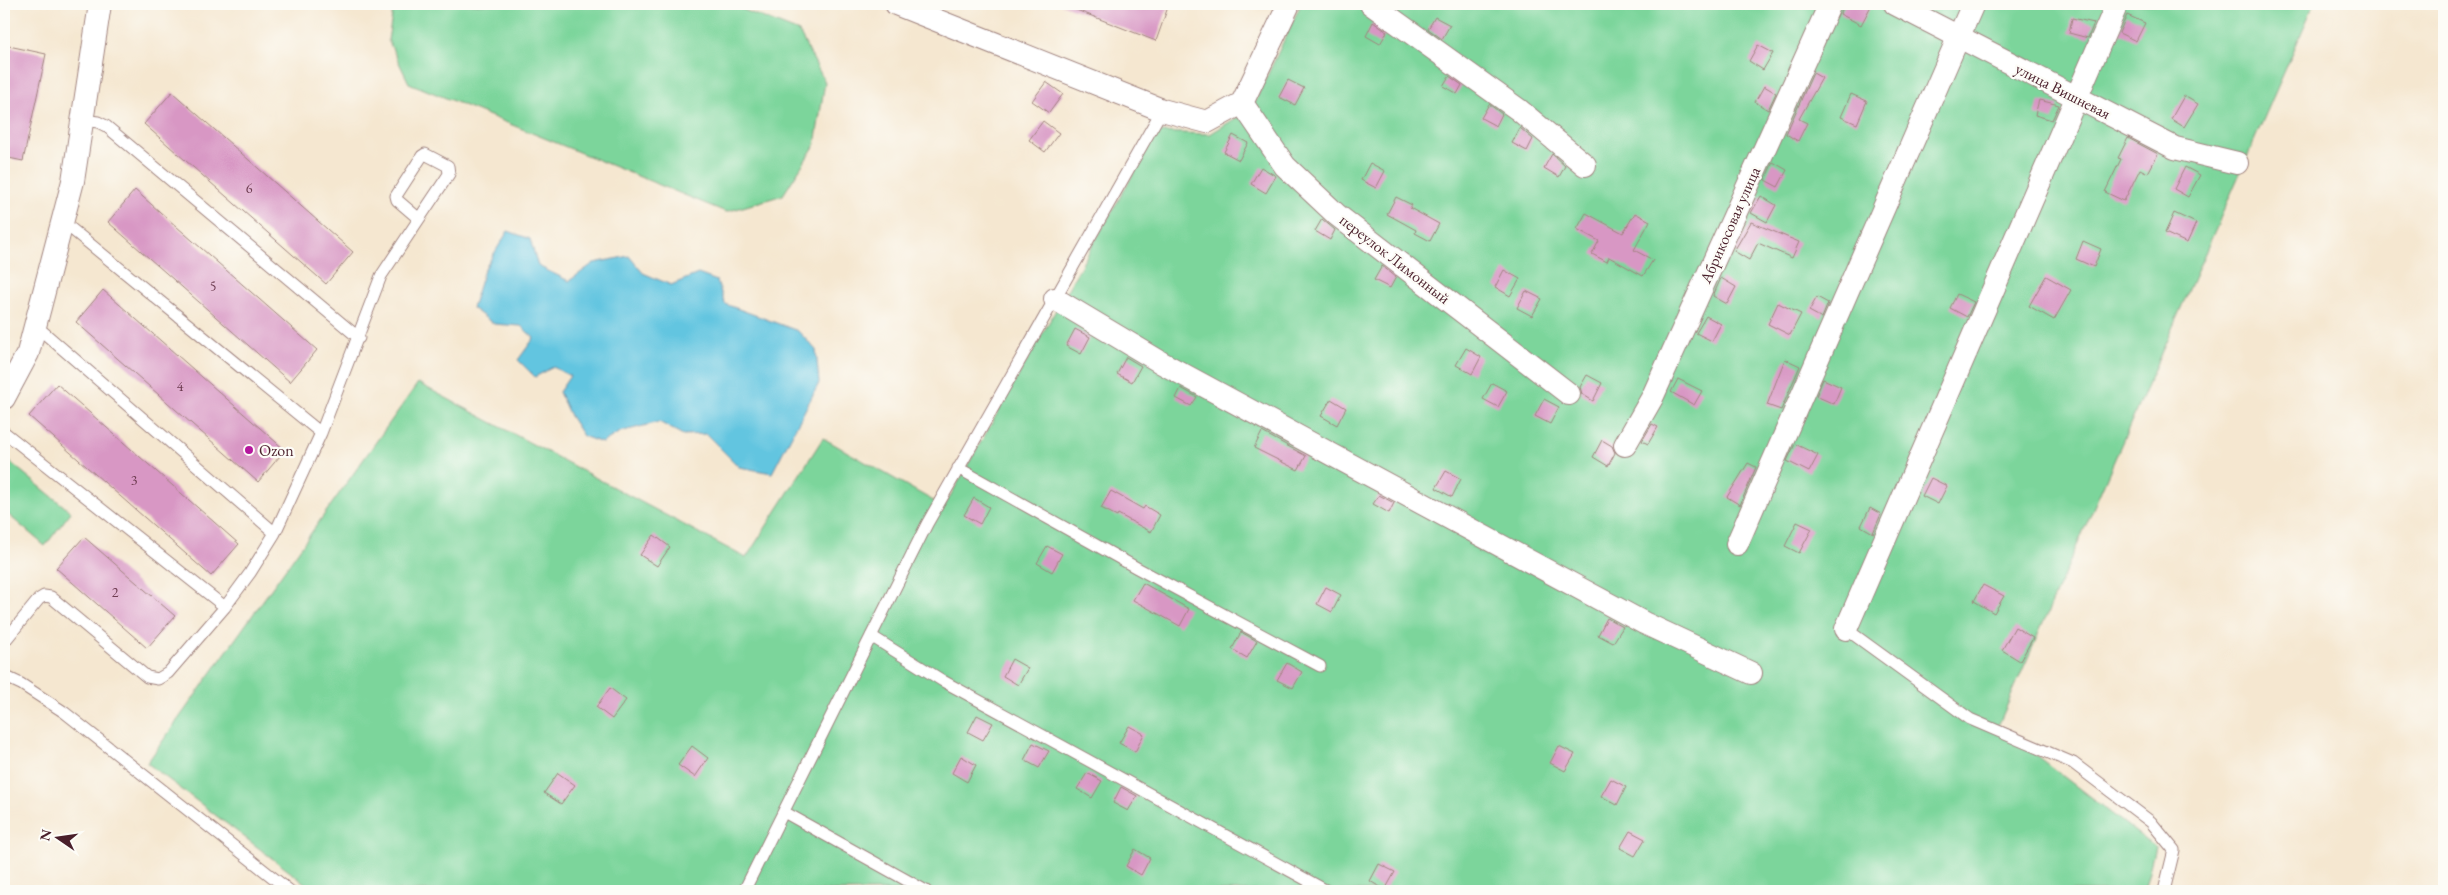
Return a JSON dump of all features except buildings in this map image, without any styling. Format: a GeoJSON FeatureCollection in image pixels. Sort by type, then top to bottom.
{"type":"FeatureCollection","features":[{"type":"Feature","properties":{"kind":"street"},"geometry":{"type":"LineString","coordinates":[[4,398],[28,353],[73,182],[100,4]]}},
{"type":"Feature","properties":{"kind":"street"},"geometry":{"type":"LineString","coordinates":[[896,4],[1162,110],[1207,122],[1242,103],[1289,4]]}},
{"type":"Feature","properties":{"kind":"street"},"geometry":{"type":"LineString","coordinates":[[1371,4],[1519,110],[1585,165]]}},
{"type":"Feature","properties":{"kind":"street","name":"Абрикосовая улица"},"geometry":{"type":"LineString","coordinates":[[1624,445],[1652,398],[1830,4]]}},
{"type":"Feature","properties":{"kind":"street","name":"улица Вишневая"},"geometry":{"type":"LineString","coordinates":[[1896,4],[2175,148],[2237,163]]}},
{"type":"Feature","properties":{"kind":"street"},"geometry":{"type":"LineString","coordinates":[[1737,544],[1973,4]]}},
{"type":"Feature","properties":{"kind":"street"},"geometry":{"type":"LineString","coordinates":[[1846,629],[2075,97],[2117,4]]}},
{"type":"Feature","properties":{"kind":"street","name":"переулок Лимонный"},"geometry":{"type":"LineString","coordinates":[[1242,103],[1285,166],[1337,215],[1569,394]]}},
{"type":"Feature","properties":{"kind":"street"},"geometry":{"type":"LineString","coordinates":[[1055,299],[1162,363],[1644,624],[1751,673]]}},
{"type":"Feature","properties":{"kind":"lane"},"geometry":{"type":"LineString","coordinates":[[744,891],[927,524],[1162,110]]}},
{"type":"Feature","properties":{"kind":"lane"},"geometry":{"type":"LineString","coordinates":[[82,120],[98,122],[106,126],[359,338]]}},
{"type":"Feature","properties":{"kind":"lane"},"geometry":{"type":"LineString","coordinates":[[4,642],[39,599],[44,596],[51,597],[147,677],[158,679],[168,673],[225,607],[250,573],[275,533],[321,433],[359,338],[381,276],[450,170],[448,166],[425,154],[396,196],[397,200],[418,218]]}},
{"type":"Feature","properties":{"kind":"lane"},"geometry":{"type":"LineString","coordinates":[[62,222],[321,433]]}},
{"type":"Feature","properties":{"kind":"lane"},"geometry":{"type":"LineString","coordinates":[[35,326],[275,533]]}},
{"type":"Feature","properties":{"kind":"lane"},"geometry":{"type":"LineString","coordinates":[[4,432],[225,607]]}},
{"type":"Feature","properties":{"kind":"lane"},"geometry":{"type":"LineString","coordinates":[[958,468],[1137,568],[1320,666]]}},
{"type":"Feature","properties":{"kind":"lane"},"geometry":{"type":"LineString","coordinates":[[1846,629],[1970,719],[2073,763],[2151,822],[2174,850],[2164,891]]}},
{"type":"Feature","properties":{"kind":"lane"},"geometry":{"type":"LineString","coordinates":[[871,636],[943,681],[1327,891]]}},
{"type":"Feature","properties":{"kind":"lane"},"geometry":{"type":"LineString","coordinates":[[4,676],[21,684],[64,712],[290,891]]}},
{"type":"Feature","properties":{"kind":"lane"},"geometry":{"type":"LineString","coordinates":[[784,812],[926,891]]}},
{"type":"Feature","properties":{"kind":"green space"},"geometry":{"type":"Polygon","coordinates":[[[394,4],[729,4],[799,32],[825,82],[815,145],[783,195],[726,212],[409,83],[388,40],[394,4]]]}},
{"type":"Feature","properties":{"kind":"green space"},"geometry":{"type":"Polygon","coordinates":[[[1301,4],[2314,4],[1998,726],[2155,847],[2144,891],[315,891],[147,763],[418,383],[746,558],[823,438],[944,507],[1157,132],[1210,134],[1252,108],[1301,4]]]}},
{"type":"Feature","properties":{"kind":"green space"},"geometry":{"type":"Polygon","coordinates":[[[4,457],[71,512],[45,546],[4,511],[4,457]]]}},
{"type":"Feature","properties":{"kind":"water"},"geometry":{"type":"Polygon","coordinates":[[[508,231],[530,239],[538,266],[569,281],[594,263],[629,256],[643,273],[671,285],[698,274],[717,281],[725,304],[798,331],[816,350],[819,383],[772,473],[739,467],[706,434],[683,435],[659,422],[620,432],[602,443],[583,436],[570,416],[559,392],[570,376],[553,367],[535,377],[518,360],[534,338],[521,326],[494,324],[472,308],[484,270],[508,231]]]}},
{"type":"Feature","properties":{"kind":"place","name":"Ozon"},"geometry":{"type":"Point","coordinates":[249,450]}}]}
